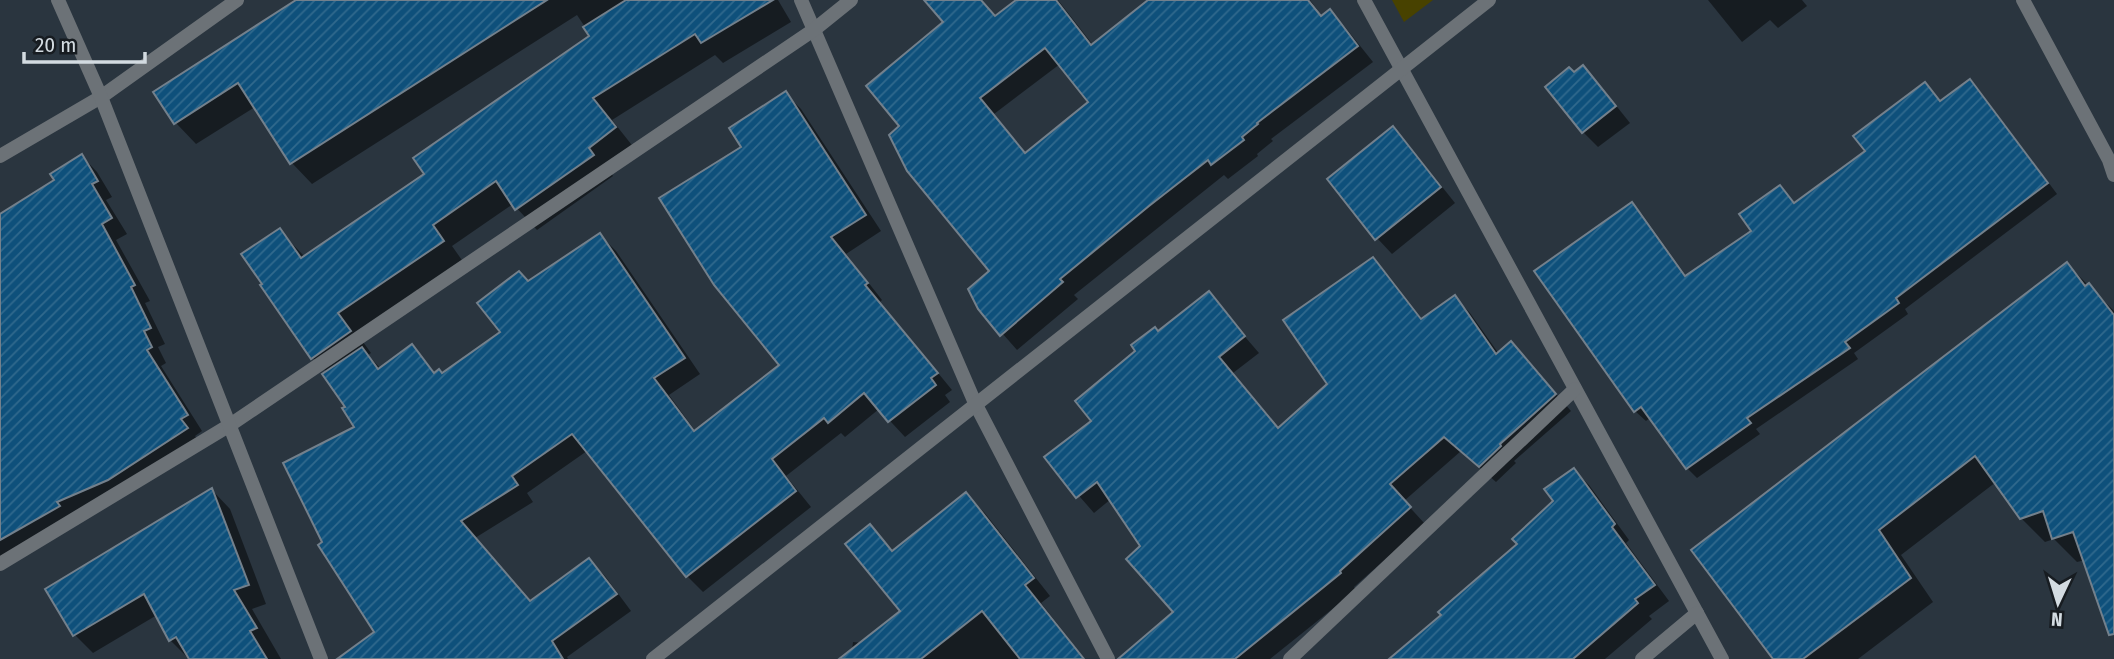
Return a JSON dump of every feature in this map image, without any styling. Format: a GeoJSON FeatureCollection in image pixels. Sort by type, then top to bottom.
{"type":"FeatureCollection","features":[{"type":"Feature","properties":{"kind":"street"},"geometry":{"type":"LineString","coordinates":[[58,0],[102,97],[321,659]]}},
{"type":"Feature","properties":{"kind":"street"},"geometry":{"type":"LineString","coordinates":[[0,156],[102,97],[237,0]]}},
{"type":"Feature","properties":{"kind":"street"},"geometry":{"type":"LineString","coordinates":[[801,0],[975,403],[1108,659]]}},
{"type":"Feature","properties":{"kind":"street"},"geometry":{"type":"LineString","coordinates":[[0,564],[230,425],[815,29],[851,0]]}},
{"type":"Feature","properties":{"kind":"street"},"geometry":{"type":"LineString","coordinates":[[1364,0],[1722,659]]}},
{"type":"Feature","properties":{"kind":"street"},"geometry":{"type":"LineString","coordinates":[[653,659],[1489,0]]}},
{"type":"Feature","properties":{"kind":"street"},"geometry":{"type":"LineString","coordinates":[[2023,0],[2111,159],[2114,175]]}},
{"type":"Feature","properties":{"kind":"street"},"geometry":{"type":"LineString","coordinates":[[1290,659],[1575,389]]}},
{"type":"Feature","properties":{"kind":"street"},"geometry":{"type":"LineString","coordinates":[[1642,659],[1697,613]]}},
{"type":"Feature","properties":{"kind":"shaded area"},"geometry":{"type":"Polygon","coordinates":[[[1392,0],[1433,0],[1404,22],[1392,0]]]}},
{"type":"Feature","properties":{"kind":"building"},"geometry":{"type":"Polygon","coordinates":[[[296,0],[547,0],[290,164],[238,83],[174,124],[153,92],[296,0]]]}},
{"type":"Feature","properties":{"kind":"building"},"geometry":{"type":"Polygon","coordinates":[[[626,0],[773,0],[701,43],[695,34],[593,98],[616,127],[589,148],[594,155],[515,210],[496,181],[433,225],[444,241],[338,313],[351,331],[311,359],[241,254],[280,228],[301,258],[424,174],[413,158],[589,36],[583,27],[626,0]]]}},
{"type":"Feature","properties":{"kind":"building"},"geometry":{"type":"Polygon","coordinates":[[[924,0],[981,0],[995,16],[1016,0],[1056,0],[1091,45],[1148,0],[1308,0],[1321,16],[1330,9],[1358,46],[1257,123],[1242,137],[1244,140],[1211,165],[1208,160],[1149,206],[1060,279],[1063,282],[1000,336],[978,309],[968,289],[989,271],[907,171],[889,135],[899,126],[866,86],[943,22],[924,0]],[[1045,48],[980,98],[1025,153],[1088,102],[1045,48]]]}},
{"type":"Feature","properties":{"kind":"building"},"geometry":{"type":"Polygon","coordinates":[[[1583,65],[1616,106],[1582,133],[1545,87],[1569,67],[1574,72],[1583,65]]]}},
{"type":"Feature","properties":{"kind":"building"},"geometry":{"type":"Polygon","coordinates":[[[1970,79],[2048,183],[1896,298],[1899,303],[1845,342],[1850,348],[1747,418],[1751,423],[1686,469],[1641,407],[1634,412],[1534,271],[1632,202],[1685,276],[1751,231],[1739,214],[1780,185],[1794,203],[1865,151],[1853,136],[1925,82],[1940,101],[1970,79]]]}},
{"type":"Feature","properties":{"kind":"building"},"geometry":{"type":"Polygon","coordinates":[[[786,91],[866,215],[831,237],[868,283],[865,285],[938,373],[931,378],[936,385],[888,422],[864,393],[828,423],[824,418],[772,459],[796,491],[686,577],[572,434],[512,476],[518,485],[461,521],[530,601],[589,558],[617,594],[552,641],[563,659],[337,659],[374,632],[318,545],[322,542],[283,463],[354,427],[342,408],[345,407],[322,374],[362,347],[378,369],[412,344],[434,373],[439,369],[442,373],[500,332],[477,303],[519,271],[528,281],[600,233],[685,358],[654,378],[694,431],[779,365],[714,285],[659,198],[741,147],[729,128],[786,91]]]}},
{"type":"Feature","properties":{"kind":"building"},"geometry":{"type":"Polygon","coordinates":[[[1393,126],[1441,187],[1375,240],[1327,179],[1393,126]]]}},
{"type":"Feature","properties":{"kind":"building"},"geometry":{"type":"Polygon","coordinates":[[[82,154],[98,181],[92,184],[112,218],[102,224],[135,285],[131,287],[151,328],[144,331],[152,347],[147,350],[188,415],[181,419],[188,428],[108,480],[57,502],[60,506],[0,540],[0,214],[54,180],[50,174],[82,154]]]}},
{"type":"Feature","properties":{"kind":"building"},"geometry":{"type":"Polygon","coordinates":[[[1373,257],[1421,319],[1455,295],[1496,354],[1511,341],[1556,394],[1500,444],[1479,467],[1444,437],[1390,484],[1411,507],[1340,571],[1341,573],[1235,659],[1118,659],[1173,612],[1126,559],[1140,546],[1097,482],[1076,498],[1044,457],[1091,421],[1075,401],[1135,351],[1131,345],[1155,327],[1158,331],[1209,291],[1245,336],[1219,357],[1278,428],[1327,384],[1283,320],[1373,257]]]}},
{"type":"Feature","properties":{"kind":"building"},"geometry":{"type":"Polygon","coordinates":[[[2067,262],[2085,286],[2089,283],[2114,315],[2114,634],[2109,635],[2073,532],[2052,539],[2043,511],[2020,519],[1975,456],[1879,530],[1911,578],[1803,659],[1773,659],[1691,550],[2067,262]]]}},
{"type":"Feature","properties":{"kind":"building"},"geometry":{"type":"Polygon","coordinates":[[[1574,468],[1615,524],[1612,527],[1655,585],[1635,599],[1638,603],[1573,659],[1389,659],[1441,615],[1438,612],[1517,544],[1512,539],[1553,501],[1544,489],[1574,468]]]}},
{"type":"Feature","properties":{"kind":"building"},"geometry":{"type":"Polygon","coordinates":[[[212,488],[249,585],[234,590],[257,628],[250,631],[267,659],[189,659],[176,637],[169,641],[144,594],[73,636],[45,589],[212,488]]]}},
{"type":"Feature","properties":{"kind":"building"},"geometry":{"type":"Polygon","coordinates":[[[966,492],[1034,578],[1025,585],[1084,659],[1020,659],[982,611],[921,659],[839,659],[900,611],[845,544],[870,524],[892,551],[966,492]]]}}]}
